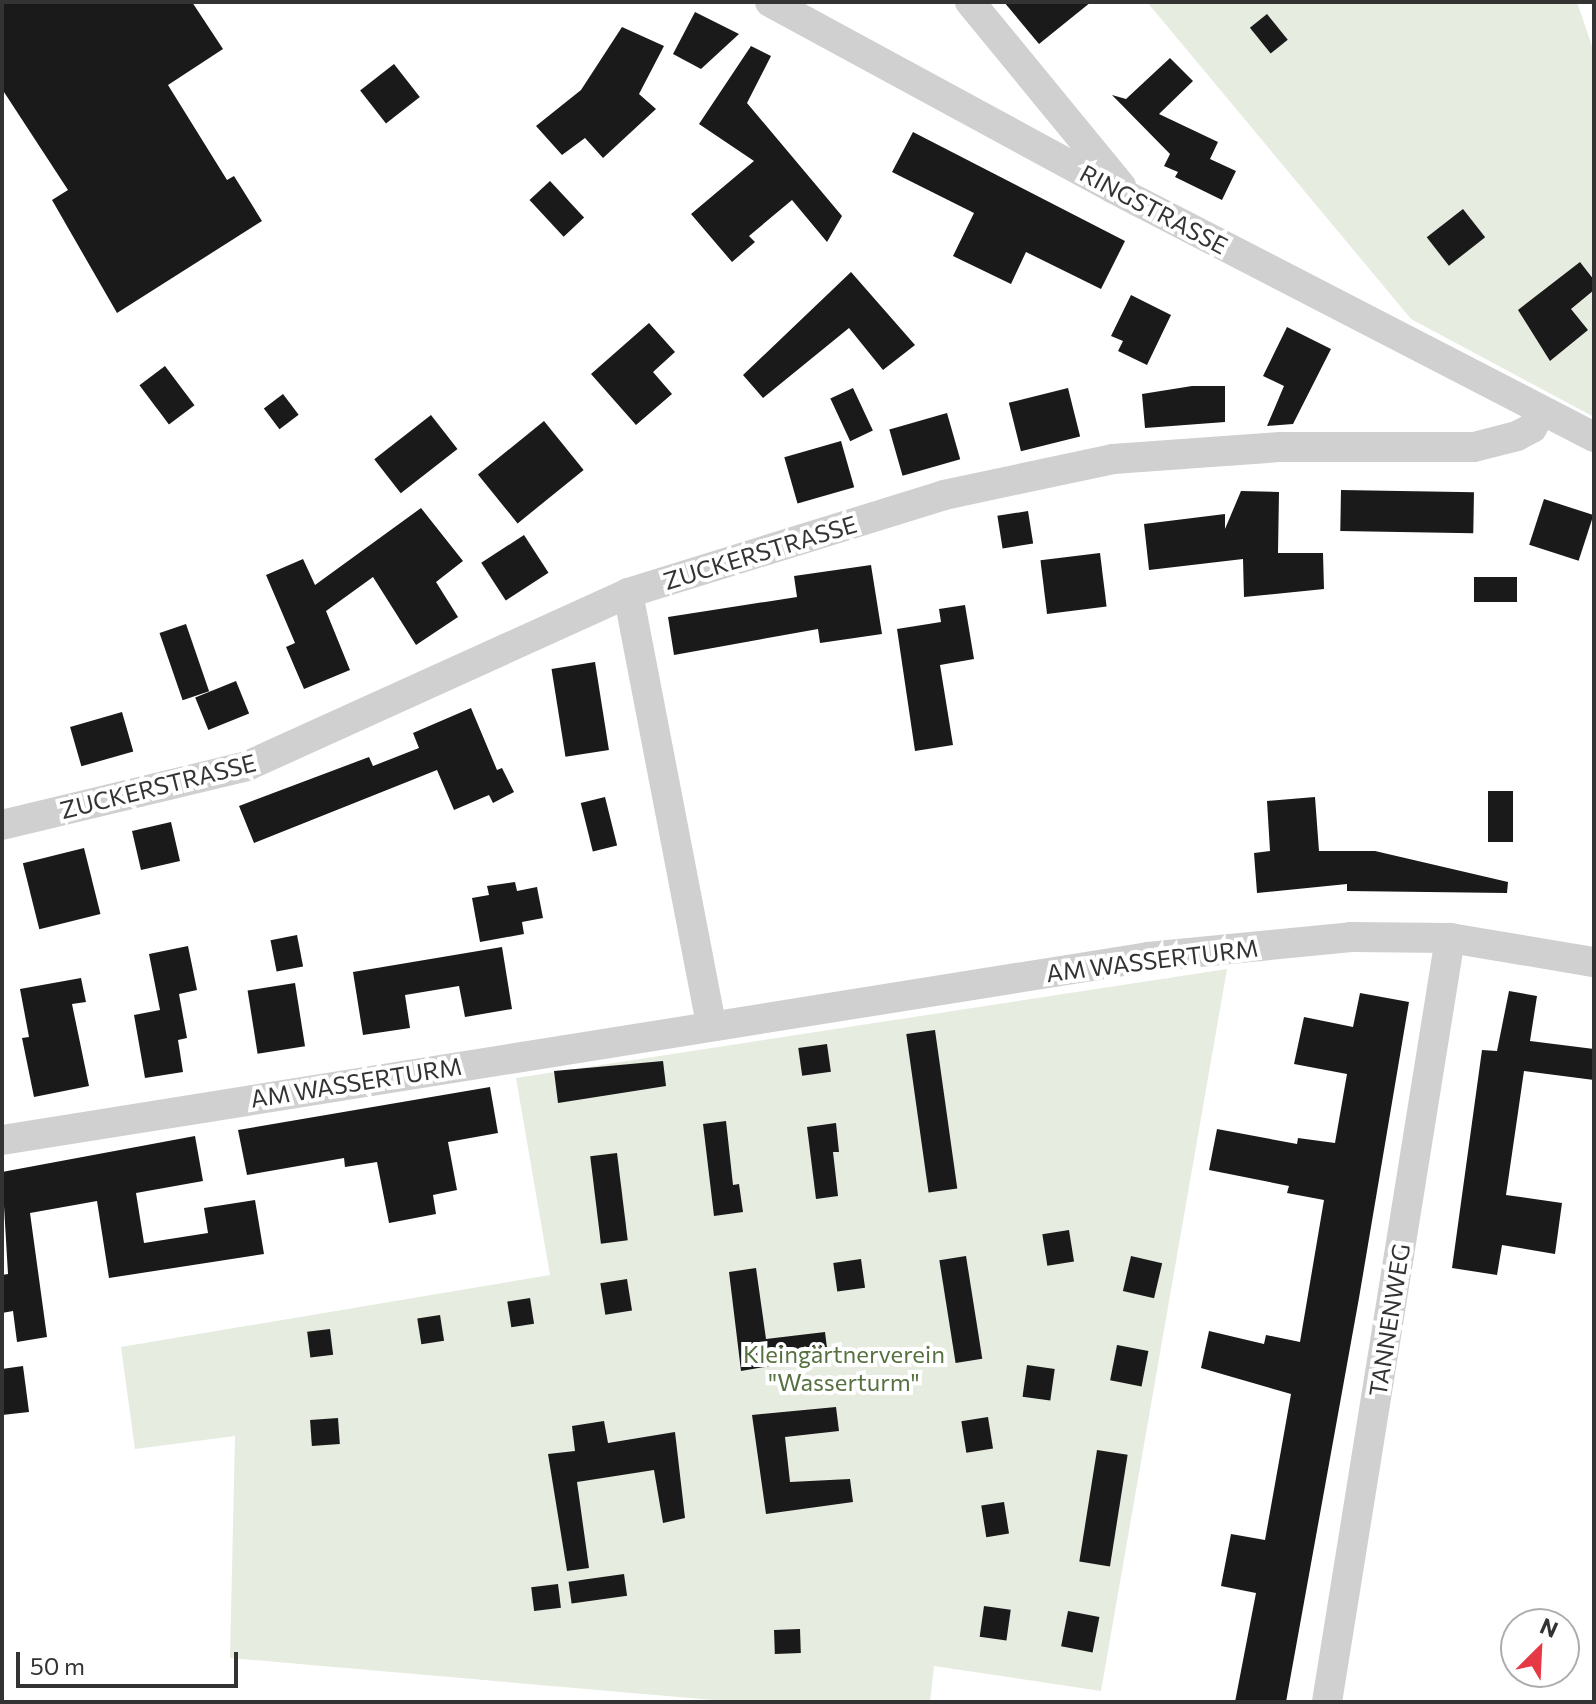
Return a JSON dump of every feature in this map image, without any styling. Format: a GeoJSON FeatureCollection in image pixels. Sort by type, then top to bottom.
{"type":"FeatureCollection","features":[{"type":"Feature","properties":{"kind":"street","name":"RINGSTRASSE"},"geometry":{"type":"LineString","coordinates":[[770,2],[1129,197],[1594,437]]}},
{"type":"Feature","properties":{"kind":"street"},"geometry":{"type":"LineString","coordinates":[[970,2],[1129,197]]}},
{"type":"Feature","properties":{"kind":"street","name":"ZUCKERSTRASSE"},"geometry":{"type":"LineString","coordinates":[[2,825],[247,766],[628,593],[944,495],[1113,459],[1279,447],[1474,447],[1517,436],[1532,428],[1542,411]]}},
{"type":"Feature","properties":{"kind":"street"},"geometry":{"type":"LineString","coordinates":[[628,593],[711,1024]]}},
{"type":"Feature","properties":{"kind":"street","name":"AM WASSERTURM"},"geometry":{"type":"LineString","coordinates":[[2,1140],[711,1024],[1148,957],[1351,937],[1450,938],[1594,962]]}},
{"type":"Feature","properties":{"kind":"street","name":"TANNENWEG"},"geometry":{"type":"LineString","coordinates":[[1327,1702],[1450,938]]}},
{"type":"Feature","properties":{"kind":"green space"},"geometry":{"type":"Polygon","coordinates":[[[1147,2],[1577,2],[1594,52],[1594,417],[1411,319],[1147,2]]]}},
{"type":"Feature","properties":{"kind":"green space","name":"Kleingärtnerverein \"Wasserturm\""},"geometry":{"type":"Polygon","coordinates":[[[1227,969],[1101,1691],[934,1666],[930,1702],[737,1702],[230,1658],[235,1436],[135,1449],[121,1347],[550,1275],[516,1078],[1227,969]]]}},
{"type":"Feature","properties":{"kind":"building"},"geometry":{"type":"Polygon","coordinates":[[[2,2],[192,2],[223,49],[168,85],[227,180],[234,176],[262,221],[117,313],[52,200],[68,190],[2,89],[2,2]]]}},
{"type":"Feature","properties":{"kind":"building"},"geometry":{"type":"Polygon","coordinates":[[[1004,2],[1091,2],[1039,44],[1004,2]]]}},
{"type":"Feature","properties":{"kind":"building"},"geometry":{"type":"Polygon","coordinates":[[[695,12],[739,34],[701,69],[673,54],[695,12]]]}},
{"type":"Feature","properties":{"kind":"building"},"geometry":{"type":"Polygon","coordinates":[[[1267,14],[1288,40],[1271,53],[1250,28],[1267,14]]]}},
{"type":"Feature","properties":{"kind":"building"},"geometry":{"type":"Polygon","coordinates":[[[622,27],[664,46],[639,94],[656,109],[603,158],[585,138],[562,155],[536,126],[581,90],[622,27]]]}},
{"type":"Feature","properties":{"kind":"building"},"geometry":{"type":"Polygon","coordinates":[[[751,46],[771,56],[747,103],[842,216],[827,242],[792,200],[749,236],[755,242],[732,262],[691,214],[754,161],[699,124],[751,46]]]}},
{"type":"Feature","properties":{"kind":"building"},"geometry":{"type":"Polygon","coordinates":[[[1170,58],[1193,81],[1159,114],[1218,142],[1210,159],[1236,171],[1222,200],[1175,177],[1178,172],[1164,166],[1170,154],[1112,95],[1126,99],[1170,58]]]}},
{"type":"Feature","properties":{"kind":"building"},"geometry":{"type":"Polygon","coordinates":[[[394,64],[420,97],[386,124],[360,90],[394,64]]]}},
{"type":"Feature","properties":{"kind":"building"},"geometry":{"type":"Polygon","coordinates":[[[913,132],[1125,241],[1101,289],[1026,252],[1011,284],[953,256],[974,213],[892,172],[913,132]]]}},
{"type":"Feature","properties":{"kind":"building"},"geometry":{"type":"Polygon","coordinates":[[[550,181],[584,218],[564,237],[530,200],[550,181]]]}},
{"type":"Feature","properties":{"kind":"building"},"geometry":{"type":"Polygon","coordinates":[[[1463,209],[1485,237],[1449,266],[1427,237],[1463,209]]]}},
{"type":"Feature","properties":{"kind":"building"},"geometry":{"type":"Polygon","coordinates":[[[1580,262],[1594,280],[1594,290],[1571,309],[1588,330],[1550,361],[1518,310],[1580,262]]]}},
{"type":"Feature","properties":{"kind":"building"},"geometry":{"type":"Polygon","coordinates":[[[851,272],[915,345],[883,370],[849,328],[763,398],[743,375],[851,272]]]}},
{"type":"Feature","properties":{"kind":"building"},"geometry":{"type":"Polygon","coordinates":[[[1131,295],[1171,315],[1147,365],[1118,351],[1123,341],[1111,336],[1131,295]]]}},
{"type":"Feature","properties":{"kind":"building"},"geometry":{"type":"Polygon","coordinates":[[[649,323],[675,352],[653,372],[672,394],[636,425],[591,374],[649,323]]]}},
{"type":"Feature","properties":{"kind":"building"},"geometry":{"type":"Polygon","coordinates":[[[1287,327],[1331,349],[1293,424],[1267,426],[1284,386],[1263,376],[1287,327]]]}},
{"type":"Feature","properties":{"kind":"building"},"geometry":{"type":"Polygon","coordinates":[[[165,366],[194,405],[169,424],[139,385],[165,366]]]}},
{"type":"Feature","properties":{"kind":"building"},"geometry":{"type":"Polygon","coordinates":[[[1192,386],[1225,386],[1225,422],[1145,428],[1142,394],[1192,386]]]}},
{"type":"Feature","properties":{"kind":"building"},"geometry":{"type":"Polygon","coordinates":[[[853,388],[873,431],[850,441],[830,399],[853,388]]]}},
{"type":"Feature","properties":{"kind":"building"},"geometry":{"type":"Polygon","coordinates":[[[1068,388],[1080,437],[1021,451],[1009,403],[1068,388]]]}},
{"type":"Feature","properties":{"kind":"building"},"geometry":{"type":"Polygon","coordinates":[[[283,394],[299,415],[279,429],[264,408],[283,394]]]}},
{"type":"Feature","properties":{"kind":"building"},"geometry":{"type":"Polygon","coordinates":[[[947,413],[960,459],[903,476],[889,430],[947,413]]]}},
{"type":"Feature","properties":{"kind":"building"},"geometry":{"type":"Polygon","coordinates":[[[431,415],[457,449],[401,493],[374,459],[431,415]]]}},
{"type":"Feature","properties":{"kind":"building"},"geometry":{"type":"Polygon","coordinates":[[[544,421],[584,470],[518,523],[478,474],[544,421]]]}},
{"type":"Feature","properties":{"kind":"building"},"geometry":{"type":"Polygon","coordinates":[[[841,441],[854,487],[798,503],[784,457],[841,441]]]}},
{"type":"Feature","properties":{"kind":"building"},"geometry":{"type":"Polygon","coordinates":[[[1341,490],[1474,492],[1473,533],[1340,531],[1341,490]]]}},
{"type":"Feature","properties":{"kind":"building"},"geometry":{"type":"Polygon","coordinates":[[[1241,491],[1279,492],[1278,553],[1323,553],[1324,589],[1244,597],[1243,559],[1149,570],[1144,524],[1225,514],[1225,529],[1241,491]]]}},
{"type":"Feature","properties":{"kind":"building"},"geometry":{"type":"Polygon","coordinates":[[[1544,499],[1593,515],[1579,561],[1529,545],[1544,499]]]}},
{"type":"Feature","properties":{"kind":"building"},"geometry":{"type":"Polygon","coordinates":[[[421,508],[463,561],[436,582],[458,617],[416,645],[373,577],[326,611],[350,670],[304,689],[286,647],[295,643],[266,575],[303,559],[315,585],[421,508]]]}},
{"type":"Feature","properties":{"kind":"building"},"geometry":{"type":"Polygon","coordinates":[[[1028,511],[1033,544],[1003,548],[997,516],[1028,511]]]}},
{"type":"Feature","properties":{"kind":"building"},"geometry":{"type":"Polygon","coordinates":[[[524,535],[549,573],[506,601],[481,563],[524,535]]]}},
{"type":"Feature","properties":{"kind":"building"},"geometry":{"type":"Polygon","coordinates":[[[1100,553],[1107,607],[1047,614],[1040,560],[1100,553]]]}},
{"type":"Feature","properties":{"kind":"building"},"geometry":{"type":"Polygon","coordinates":[[[871,565],[882,634],[820,643],[818,629],[674,655],[668,617],[797,597],[794,576],[871,565]]]}},
{"type":"Feature","properties":{"kind":"building"},"geometry":{"type":"Polygon","coordinates":[[[1474,577],[1517,577],[1517,602],[1474,602],[1474,577]]]}},
{"type":"Feature","properties":{"kind":"building"},"geometry":{"type":"Polygon","coordinates":[[[965,605],[974,659],[940,665],[953,745],[915,751],[897,629],[941,622],[939,609],[965,605]]]}},
{"type":"Feature","properties":{"kind":"building"},"geometry":{"type":"Polygon","coordinates":[[[186,624],[209,691],[183,700],[160,633],[186,624]]]}},
{"type":"Feature","properties":{"kind":"building"},"geometry":{"type":"Polygon","coordinates":[[[595,662],[609,750],[565,757],[552,669],[595,662]]]}},
{"type":"Feature","properties":{"kind":"building"},"geometry":{"type":"Polygon","coordinates":[[[236,681],[249,713],[208,730],[195,697],[236,681]]]}},
{"type":"Feature","properties":{"kind":"building"},"geometry":{"type":"Polygon","coordinates":[[[471,708],[497,770],[502,768],[514,792],[493,803],[489,795],[454,810],[437,770],[254,843],[239,806],[369,757],[373,766],[419,748],[413,733],[471,708]]]}},
{"type":"Feature","properties":{"kind":"building"},"geometry":{"type":"Polygon","coordinates":[[[122,712],[133,751],[81,766],[70,727],[122,712]]]}},
{"type":"Feature","properties":{"kind":"building"},"geometry":{"type":"Polygon","coordinates":[[[1488,791],[1513,791],[1513,842],[1488,842],[1488,791]]]}},
{"type":"Feature","properties":{"kind":"building"},"geometry":{"type":"Polygon","coordinates":[[[605,797],[617,846],[593,852],[581,803],[605,797]]]}},
{"type":"Feature","properties":{"kind":"building"},"geometry":{"type":"Polygon","coordinates":[[[1315,797],[1319,851],[1375,851],[1508,882],[1507,893],[1347,891],[1347,884],[1257,893],[1254,853],[1270,851],[1267,801],[1315,797]]]}},
{"type":"Feature","properties":{"kind":"building"},"geometry":{"type":"Polygon","coordinates":[[[171,822],[180,861],[141,870],[132,831],[171,822]]]}},
{"type":"Feature","properties":{"kind":"building"},"geometry":{"type":"Polygon","coordinates":[[[84,848],[100,914],[39,929],[23,863],[84,848]]]}},
{"type":"Feature","properties":{"kind":"building"},"geometry":{"type":"Polygon","coordinates":[[[515,882],[517,891],[537,887],[543,918],[522,922],[524,934],[480,942],[472,898],[489,895],[487,886],[515,882]]]}},
{"type":"Feature","properties":{"kind":"building"},"geometry":{"type":"Polygon","coordinates":[[[297,935],[303,966],[277,972],[270,940],[297,935]]]}},
{"type":"Feature","properties":{"kind":"building"},"geometry":{"type":"Polygon","coordinates":[[[188,946],[197,990],[179,994],[187,1038],[178,1040],[183,1072],[145,1078],[134,1015],[160,1010],[149,954],[188,946]]]}},
{"type":"Feature","properties":{"kind":"building"},"geometry":{"type":"Polygon","coordinates":[[[502,947],[512,1009],[465,1017],[459,986],[405,995],[410,1028],[363,1035],[353,972],[502,947]]]}},
{"type":"Feature","properties":{"kind":"building"},"geometry":{"type":"Polygon","coordinates":[[[81,978],[86,1002],[72,1004],[89,1086],[34,1097],[22,1038],[29,1037],[20,989],[81,978]]]}},
{"type":"Feature","properties":{"kind":"building"},"geometry":{"type":"Polygon","coordinates":[[[295,983],[305,1046],[258,1054],[248,991],[295,983]]]}},
{"type":"Feature","properties":{"kind":"building"},"geometry":{"type":"Polygon","coordinates":[[[1509,991],[1537,996],[1530,1041],[1594,1049],[1594,1080],[1524,1071],[1506,1195],[1562,1203],[1555,1254],[1502,1245],[1497,1275],[1452,1268],[1482,1050],[1497,1051],[1509,991]]]}},
{"type":"Feature","properties":{"kind":"building"},"geometry":{"type":"Polygon","coordinates":[[[1360,993],[1409,1002],[1359,1298],[1286,1702],[1235,1702],[1256,1593],[1221,1586],[1231,1534],[1265,1540],[1291,1394],[1201,1368],[1209,1331],[1264,1344],[1266,1335],[1300,1342],[1324,1200],[1287,1193],[1289,1186],[1209,1170],[1217,1129],[1297,1144],[1298,1138],[1335,1143],[1347,1074],[1294,1064],[1304,1017],[1353,1027],[1360,993]]]}},
{"type":"Feature","properties":{"kind":"building"},"geometry":{"type":"Polygon","coordinates":[[[935,1030],[957,1188],[929,1192],[906,1034],[935,1030]]]}},
{"type":"Feature","properties":{"kind":"building"},"geometry":{"type":"Polygon","coordinates":[[[827,1044],[831,1072],[802,1076],[798,1048],[827,1044]]]}},
{"type":"Feature","properties":{"kind":"building"},"geometry":{"type":"Polygon","coordinates":[[[663,1061],[666,1086],[558,1103],[554,1071],[663,1061]]]}},
{"type":"Feature","properties":{"kind":"building"},"geometry":{"type":"Polygon","coordinates":[[[490,1087],[498,1133],[448,1142],[457,1190],[433,1195],[436,1214],[389,1223],[377,1162],[345,1167],[344,1158],[247,1175],[238,1130],[490,1087]]]}},
{"type":"Feature","properties":{"kind":"building"},"geometry":{"type":"Polygon","coordinates":[[[726,1121],[733,1185],[739,1184],[743,1212],[714,1216],[703,1124],[726,1121]]]}},
{"type":"Feature","properties":{"kind":"building"},"geometry":{"type":"Polygon","coordinates":[[[836,1123],[839,1152],[833,1152],[838,1196],[816,1199],[807,1127],[836,1123]]]}},
{"type":"Feature","properties":{"kind":"building"},"geometry":{"type":"Polygon","coordinates":[[[195,1136],[203,1181],[136,1193],[144,1243],[208,1233],[204,1208],[255,1200],[264,1254],[109,1278],[97,1201],[30,1213],[47,1337],[17,1342],[13,1311],[2,1313],[2,1275],[8,1274],[2,1172],[195,1136]]]}},
{"type":"Feature","properties":{"kind":"building"},"geometry":{"type":"Polygon","coordinates":[[[617,1153],[628,1240],[601,1244],[590,1156],[617,1153]]]}},
{"type":"Feature","properties":{"kind":"building"},"geometry":{"type":"Polygon","coordinates":[[[1069,1230],[1074,1262],[1047,1266],[1042,1234],[1069,1230]]]}},
{"type":"Feature","properties":{"kind":"building"},"geometry":{"type":"Polygon","coordinates":[[[966,1256],[982,1359],[956,1363],[939,1260],[966,1256]]]}},
{"type":"Feature","properties":{"kind":"building"},"geometry":{"type":"Polygon","coordinates":[[[1131,1256],[1162,1263],[1154,1298],[1123,1291],[1131,1256]]]}},
{"type":"Feature","properties":{"kind":"building"},"geometry":{"type":"Polygon","coordinates":[[[861,1259],[865,1288],[837,1292],[833,1263],[861,1259]]]}},
{"type":"Feature","properties":{"kind":"building"},"geometry":{"type":"Polygon","coordinates":[[[756,1268],[766,1339],[825,1332],[828,1356],[741,1371],[729,1272],[756,1268]]]}},
{"type":"Feature","properties":{"kind":"building"},"geometry":{"type":"Polygon","coordinates":[[[627,1279],[632,1311],[605,1315],[600,1283],[627,1279]]]}},
{"type":"Feature","properties":{"kind":"building"},"geometry":{"type":"Polygon","coordinates":[[[530,1298],[534,1324],[511,1327],[507,1302],[530,1298]]]}},
{"type":"Feature","properties":{"kind":"building"},"geometry":{"type":"Polygon","coordinates":[[[440,1315],[444,1341],[421,1344],[417,1319],[440,1315]]]}},
{"type":"Feature","properties":{"kind":"building"},"geometry":{"type":"Polygon","coordinates":[[[330,1329],[333,1355],[310,1358],[307,1332],[330,1329]]]}},
{"type":"Feature","properties":{"kind":"building"},"geometry":{"type":"Polygon","coordinates":[[[1117,1345],[1148,1351],[1142,1386],[1110,1380],[1117,1345]]]}},
{"type":"Feature","properties":{"kind":"building"},"geometry":{"type":"Polygon","coordinates":[[[1027,1365],[1055,1369],[1050,1401],[1023,1397],[1027,1365]]]}},
{"type":"Feature","properties":{"kind":"building"},"geometry":{"type":"Polygon","coordinates":[[[23,1366],[29,1412],[2,1415],[2,1369],[23,1366]]]}},
{"type":"Feature","properties":{"kind":"building"},"geometry":{"type":"Polygon","coordinates":[[[836,1407],[839,1431],[785,1437],[790,1482],[850,1479],[853,1502],[766,1514],[752,1415],[836,1407]]]}},
{"type":"Feature","properties":{"kind":"building"},"geometry":{"type":"Polygon","coordinates":[[[988,1417],[993,1449],[966,1453],[961,1421],[988,1417]]]}},
{"type":"Feature","properties":{"kind":"building"},"geometry":{"type":"Polygon","coordinates":[[[338,1418],[340,1444],[312,1446],[310,1420],[338,1418]]]}},
{"type":"Feature","properties":{"kind":"building"},"geometry":{"type":"Polygon","coordinates":[[[604,1421],[608,1443],[675,1432],[685,1518],[663,1523],[654,1470],[577,1482],[589,1568],[567,1571],[548,1454],[575,1451],[572,1426],[604,1421]]]}},
{"type":"Feature","properties":{"kind":"building"},"geometry":{"type":"Polygon","coordinates":[[[1097,1450],[1128,1455],[1110,1566],[1079,1562],[1097,1450]]]}},
{"type":"Feature","properties":{"kind":"building"},"geometry":{"type":"Polygon","coordinates":[[[1004,1502],[1009,1534],[986,1537],[981,1506],[1004,1502]]]}},
{"type":"Feature","properties":{"kind":"building"},"geometry":{"type":"Polygon","coordinates":[[[624,1574],[627,1596],[572,1604],[569,1582],[624,1574]]]}},
{"type":"Feature","properties":{"kind":"building"},"geometry":{"type":"Polygon","coordinates":[[[558,1584],[561,1608],[534,1611],[531,1587],[558,1584]]]}},
{"type":"Feature","properties":{"kind":"building"},"geometry":{"type":"Polygon","coordinates":[[[984,1606],[1011,1610],[1006,1640],[980,1637],[984,1606]]]}},
{"type":"Feature","properties":{"kind":"building"},"geometry":{"type":"Polygon","coordinates":[[[1068,1611],[1099,1617],[1093,1652],[1061,1646],[1068,1611]]]}},
{"type":"Feature","properties":{"kind":"building"},"geometry":{"type":"Polygon","coordinates":[[[800,1629],[801,1653],[775,1654],[774,1630],[800,1629]]]}}]}
